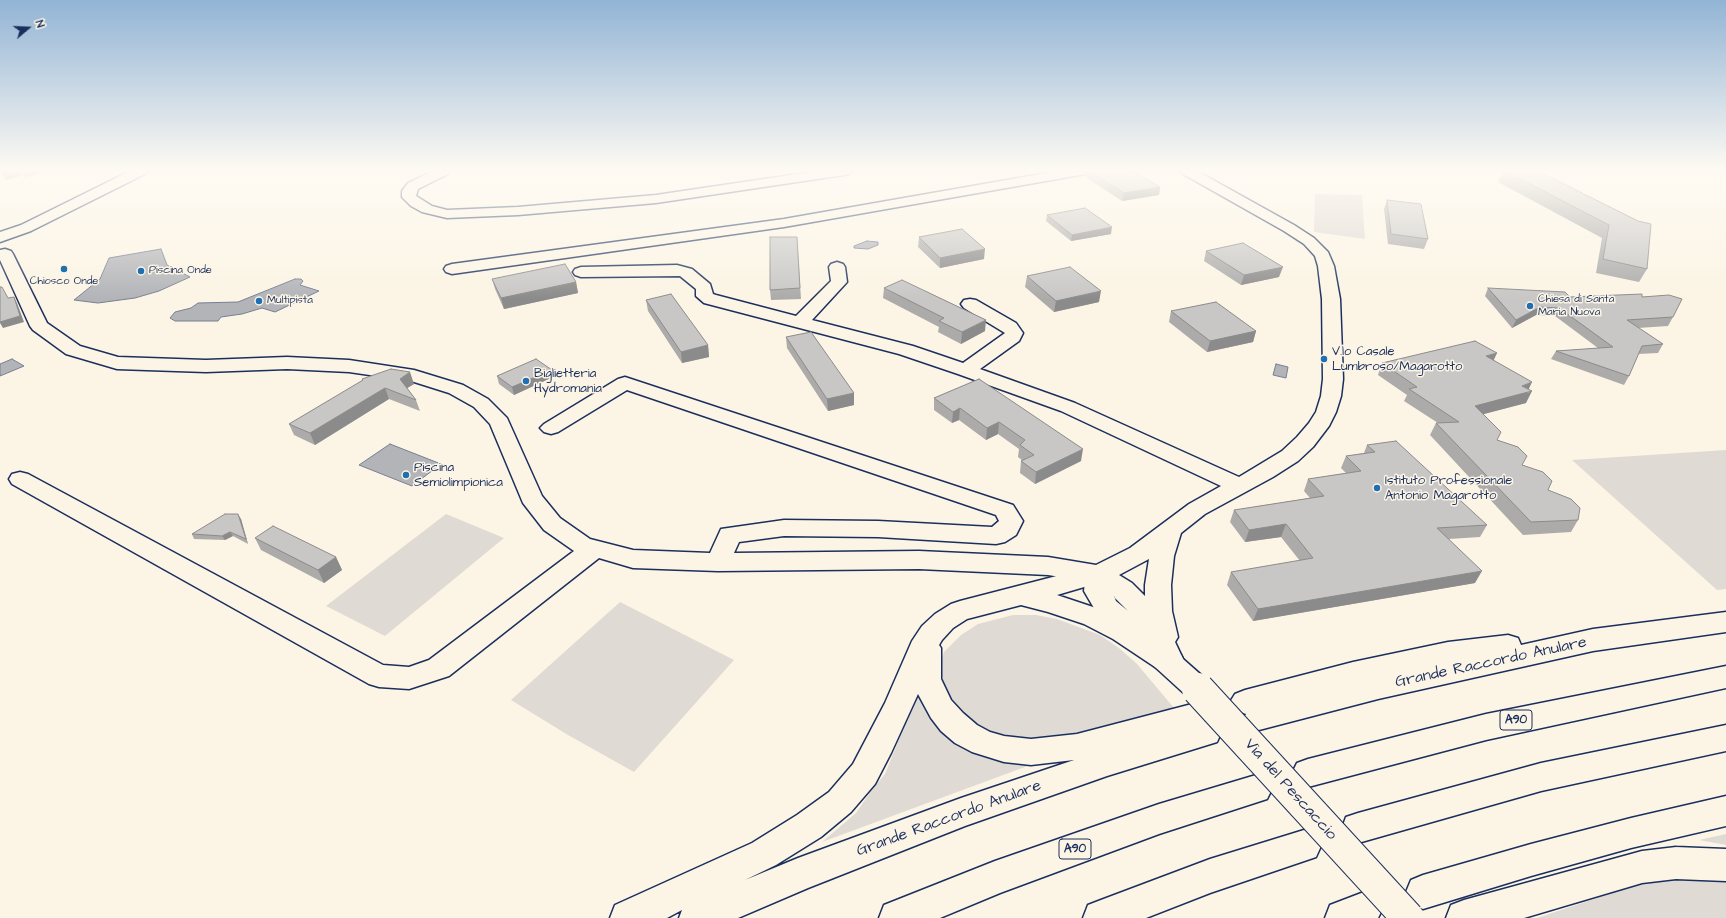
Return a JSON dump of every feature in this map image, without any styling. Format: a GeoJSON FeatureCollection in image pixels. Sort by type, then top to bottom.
{"type":"FeatureCollection","features":[{"type":"Feature","properties":{"kind":"main road"},"geometry":{"type":"LineString","coordinates":[[54,214],[26,228],[3,246],[39,326],[73,350],[117,363],[206,366],[287,363],[349,366],[414,376],[456,389],[481,404],[500,422],[531,498],[552,524],[582,544],[594,549],[633,559],[718,562],[926,561],[1048,566],[1099,574]]}},
{"type":"Feature","properties":{"kind":"main road"},"geometry":{"type":"LineString","coordinates":[[452,270],[784,223],[836,214]]}},
{"type":"Feature","properties":{"kind":"main road"},"geometry":{"type":"LineString","coordinates":[[628,918],[764,854],[809,826],[840,802],[864,774],[876,753],[900,703],[922,649],[944,620],[960,612],[1099,574],[1139,554],[1197,509],[1276,465],[1295,451],[1315,430],[1326,412],[1331,396],[1333,379],[1331,299],[1326,266],[1321,253],[1303,237],[1265,214]]}},
{"type":"Feature","properties":{"kind":"main road"},"geometry":{"type":"LineString","coordinates":[[800,322],[839,282],[837,268]]}},
{"type":"Feature","properties":{"kind":"main road"},"geometry":{"type":"LineString","coordinates":[[581,272],[677,270],[686,272],[704,288],[705,296],[710,300],[906,350],[965,370],[1068,407],[1240,486]]}},
{"type":"Feature","properties":{"kind":"main road"},"geometry":{"type":"LineString","coordinates":[[965,370],[1013,338],[1014,333],[1010,327],[970,304]]}},
{"type":"Feature","properties":{"kind":"main road"},"geometry":{"type":"LineString","coordinates":[[551,428],[625,383],[1005,510],[1011,521],[1007,529],[996,536],[878,529],[784,528],[730,535],[718,562]]}},
{"type":"Feature","properties":{"kind":"main road"},"geometry":{"type":"LineString","coordinates":[[20,479],[379,676],[409,678],[439,668],[594,549]]}},
{"type":"Feature","properties":{"kind":"main road"},"geometry":{"type":"LineString","coordinates":[[1170,531],[1160,564],[1158,585],[1161,623],[1171,664]]}},
{"type":"Feature","properties":{"kind":"main road"},"geometry":{"type":"LineString","coordinates":[[1099,574],[1097,591],[1107,608],[1136,636],[1171,664]]}},
{"type":"Feature","properties":{"kind":"main road"},"geometry":{"type":"LineString","coordinates":[[1020,596],[1047,602],[1093,617],[1123,632],[1171,664]]}},
{"type":"Feature","properties":{"kind":"main road","name":"Grande Raccordo Anulare"},"geometry":{"type":"LineString","coordinates":[[1252,710],[1378,687],[1593,640],[1726,622]]}},
{"type":"Feature","properties":{"kind":"main road"},"geometry":{"type":"LineString","coordinates":[[931,636],[926,650],[926,663],[927,679],[933,695],[941,709],[958,728],[983,743],[1004,749],[1031,752],[1077,748],[1199,713]]}},
{"type":"Feature","properties":{"kind":"main road","name":"Via del Pescaccio"},"geometry":{"type":"LineString","coordinates":[[1171,664],[1199,713],[1360,867],[1416,905]]}},
{"type":"Feature","properties":{"kind":"main road","name":"A90"},"geometry":{"type":"LineString","coordinates":[[1308,773],[1486,727],[1726,677]]}},
{"type":"Feature","properties":{"kind":"main road","name":"Grande Raccordo Anulare"},"geometry":{"type":"LineString","coordinates":[[697,918],[798,875],[960,813],[1107,763],[1199,713]]}},
{"type":"Feature","properties":{"kind":"main road"},"geometry":{"type":"LineString","coordinates":[[1358,828],[1541,777],[1726,738]]}},
{"type":"Feature","properties":{"kind":"main road","name":"A90"},"geometry":{"type":"LineString","coordinates":[[898,918],[995,878],[1159,819],[1256,789]]}},
{"type":"Feature","properties":{"kind":"main road"},"geometry":{"type":"LineString","coordinates":[[1416,905],[1552,854],[1726,811]]}},
{"type":"Feature","properties":{"kind":"main road"},"geometry":{"type":"LineString","coordinates":[[1101,918],[1210,876],[1304,846]]}},
{"type":"Feature","properties":{"kind":"main road"},"geometry":{"type":"LineString","coordinates":[[1464,918],[1642,867],[1676,863],[1726,865]]}},
{"type":"Feature","properties":{"kind":"shaded area"},"geometry":{"type":"Polygon","coordinates":[[[1314,214],[1363,214],[1365,239],[1314,232],[1314,214]]]}},
{"type":"Feature","properties":{"kind":"shaded area"},"geometry":{"type":"Polygon","coordinates":[[[867,241],[878,242],[878,245],[868,249],[854,248],[854,246],[867,241]]]}},
{"type":"Feature","properties":{"kind":"shaded area","name":"Piscina Onde"},"geometry":{"type":"Polygon","coordinates":[[[161,249],[167,265],[190,277],[159,291],[135,298],[98,303],[74,300],[100,279],[109,258],[161,249]]]}},
{"type":"Feature","properties":{"kind":"shaded area","name":"Multipista"},"geometry":{"type":"Polygon","coordinates":[[[295,279],[301,279],[303,281],[300,285],[319,291],[275,312],[262,308],[242,314],[221,317],[218,321],[175,321],[170,318],[175,312],[191,308],[198,303],[238,302],[295,279]]]}},
{"type":"Feature","properties":{"kind":"shaded area"},"geometry":{"type":"Polygon","coordinates":[[[12,359],[24,366],[0,376],[0,364],[12,359]]]}},
{"type":"Feature","properties":{"kind":"shaded area"},"geometry":{"type":"Polygon","coordinates":[[[1276,364],[1288,367],[1286,378],[1273,375],[1276,364]]]}},
{"type":"Feature","properties":{"kind":"shaded area","name":"Piscina Semiolimpionica"},"geometry":{"type":"Polygon","coordinates":[[[390,444],[441,464],[412,486],[359,465],[390,444]]]}},
{"type":"Feature","properties":{"kind":"shaded area"},"geometry":{"type":"Polygon","coordinates":[[[1726,450],[1726,589],[1717,590],[1572,460],[1726,450]]]}},
{"type":"Feature","properties":{"kind":"shaded area"},"geometry":{"type":"Polygon","coordinates":[[[446,514],[504,538],[385,636],[326,606],[446,514]]]}},
{"type":"Feature","properties":{"kind":"shaded area"},"geometry":{"type":"Polygon","coordinates":[[[620,602],[734,660],[634,772],[568,735],[511,700],[620,602]]]}},
{"type":"Feature","properties":{"kind":"shaded area"},"geometry":{"type":"Polygon","coordinates":[[[1013,615],[1036,615],[1057,619],[1100,635],[1119,648],[1137,664],[1174,708],[1082,735],[1033,742],[994,735],[976,727],[949,701],[939,676],[940,664],[944,652],[961,635],[978,624],[1013,615]]]}},
{"type":"Feature","properties":{"kind":"shaded area"},"geometry":{"type":"Polygon","coordinates":[[[919,689],[1033,764],[822,842],[856,813],[885,774],[919,689]]]}},
{"type":"Feature","properties":{"kind":"shaded area"},"geometry":{"type":"Polygon","coordinates":[[[1726,834],[1726,845],[1699,840],[1726,834]]]}},
{"type":"Feature","properties":{"kind":"shaded area"},"geometry":{"type":"Polygon","coordinates":[[[1726,876],[1726,918],[1537,918],[1657,878],[1726,876]]]}},
{"type":"Feature","properties":{"kind":"building"},"geometry":{"type":"Polygon","coordinates":[[[1093,214],[1112,227],[1072,235],[1047,215],[1093,214]]]}},
{"type":"Feature","properties":{"kind":"building"},"geometry":{"type":"Polygon","coordinates":[[[1389,214],[1423,214],[1428,239],[1391,234],[1389,214]]]}},
{"type":"Feature","properties":{"kind":"building"},"geometry":{"type":"Polygon","coordinates":[[[1588,214],[1624,214],[1638,221],[1651,224],[1647,269],[1603,259],[1609,225],[1588,214]]]}},
{"type":"Feature","properties":{"kind":"building"},"geometry":{"type":"Polygon","coordinates":[[[962,229],[985,249],[940,258],[919,237],[962,229]]]}},
{"type":"Feature","properties":{"kind":"building"},"geometry":{"type":"Polygon","coordinates":[[[770,237],[797,237],[800,288],[770,290],[770,237]]]}},
{"type":"Feature","properties":{"kind":"building"},"geometry":{"type":"Polygon","coordinates":[[[1243,243],[1283,267],[1244,275],[1206,251],[1243,243]]]}},
{"type":"Feature","properties":{"kind":"building"},"geometry":{"type":"Polygon","coordinates":[[[565,264],[576,282],[501,298],[492,279],[565,264]]]}},
{"type":"Feature","properties":{"kind":"building"},"geometry":{"type":"Polygon","coordinates":[[[1070,267],[1101,291],[1056,301],[1027,276],[1070,267]]]}},
{"type":"Feature","properties":{"kind":"building"},"geometry":{"type":"Polygon","coordinates":[[[902,280],[986,320],[962,332],[939,321],[944,318],[884,288],[902,280]]]}},
{"type":"Feature","properties":{"kind":"building"},"geometry":{"type":"Polygon","coordinates":[[[0,287],[2,287],[8,298],[14,297],[20,316],[0,322],[0,287]]]}},
{"type":"Feature","properties":{"kind":"building"},"geometry":{"type":"Polygon","coordinates":[[[1488,288],[1565,292],[1570,297],[1642,294],[1642,297],[1669,295],[1682,299],[1673,317],[1627,320],[1663,344],[1642,346],[1629,376],[1556,351],[1613,347],[1559,308],[1540,307],[1516,320],[1488,288]]]}},
{"type":"Feature","properties":{"kind":"building"},"geometry":{"type":"Polygon","coordinates":[[[671,294],[708,345],[681,352],[646,300],[671,294]]]}},
{"type":"Feature","properties":{"kind":"building"},"geometry":{"type":"Polygon","coordinates":[[[1216,302],[1256,331],[1210,341],[1171,311],[1216,302]]]}},
{"type":"Feature","properties":{"kind":"building"},"geometry":{"type":"Polygon","coordinates":[[[811,332],[854,393],[827,399],[786,337],[811,332]]]}},
{"type":"Feature","properties":{"kind":"building"},"geometry":{"type":"Polygon","coordinates":[[[1475,341],[1497,353],[1486,356],[1532,382],[1522,386],[1532,391],[1475,406],[1501,432],[1497,440],[1518,447],[1527,456],[1522,465],[1543,472],[1552,481],[1548,490],[1571,499],[1580,508],[1578,520],[1531,522],[1436,423],[1459,422],[1409,389],[1417,387],[1382,363],[1475,341]]]}},
{"type":"Feature","properties":{"kind":"building"},"geometry":{"type":"Polygon","coordinates":[[[536,359],[552,370],[512,387],[497,376],[536,359]]]}},
{"type":"Feature","properties":{"kind":"building"},"geometry":{"type":"Polygon","coordinates":[[[391,369],[410,372],[400,379],[416,400],[385,388],[310,433],[289,424],[363,380],[362,379],[391,369]]]}},
{"type":"Feature","properties":{"kind":"building"},"geometry":{"type":"Polygon","coordinates":[[[979,379],[1083,449],[1036,472],[1021,461],[1034,455],[1020,445],[1025,440],[999,422],[987,428],[960,408],[953,412],[934,398],[979,379]]]}},
{"type":"Feature","properties":{"kind":"building"},"geometry":{"type":"Polygon","coordinates":[[[1396,441],[1487,525],[1437,528],[1482,571],[1258,609],[1231,572],[1313,558],[1286,524],[1249,530],[1234,510],[1324,496],[1308,479],[1361,471],[1346,456],[1375,452],[1367,445],[1396,441]]]}},
{"type":"Feature","properties":{"kind":"building"},"geometry":{"type":"Polygon","coordinates":[[[225,514],[238,514],[246,539],[230,532],[222,536],[192,534],[225,514]]]}},
{"type":"Feature","properties":{"kind":"building"},"geometry":{"type":"Polygon","coordinates":[[[273,526],[336,557],[318,570],[255,538],[273,526]]]}},
{"type":"Feature","properties":{"kind":"place","name":"Chiosco Onde"},"geometry":{"type":"Point","coordinates":[64,269]}},
{"type":"Feature","properties":{"kind":"place","name":"Piscina Onde"},"geometry":{"type":"Point","coordinates":[141,271]}},
{"type":"Feature","properties":{"kind":"place","name":"Multipista"},"geometry":{"type":"Point","coordinates":[259,301]}},
{"type":"Feature","properties":{"kind":"place","name":"Chiesa di Santa Maria Nuova"},"geometry":{"type":"Point","coordinates":[1530,306]}},
{"type":"Feature","properties":{"kind":"place","name":"V.lo Casale Lumbroso/Magarotto"},"geometry":{"type":"Point","coordinates":[1324,359]}},
{"type":"Feature","properties":{"kind":"place","name":"Biglietteria Hydromania"},"geometry":{"type":"Point","coordinates":[526,381]}},
{"type":"Feature","properties":{"kind":"place","name":"Piscina Semiolimpionica"},"geometry":{"type":"Point","coordinates":[406,475]}},
{"type":"Feature","properties":{"kind":"place","name":"Istituto Professionale Antonio Magarotto"},"geometry":{"type":"Point","coordinates":[1377,488]}}]}
